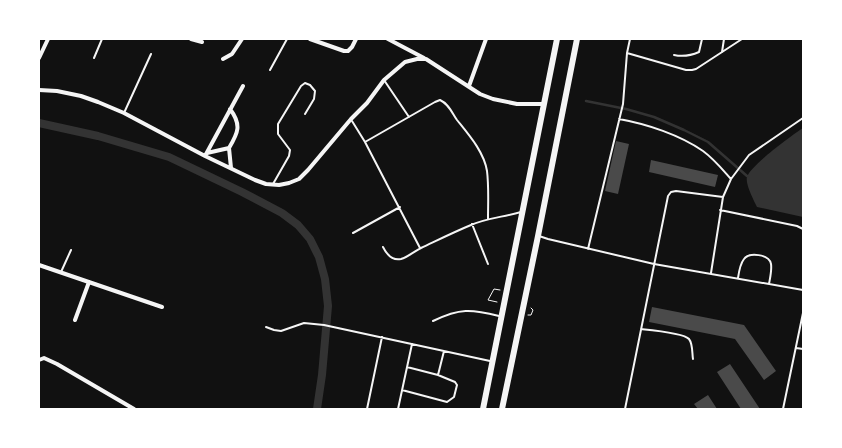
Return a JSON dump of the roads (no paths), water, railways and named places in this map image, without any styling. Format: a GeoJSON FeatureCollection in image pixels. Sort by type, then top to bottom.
{"type":"FeatureCollection","features":[{"type":"Feature","properties":{"kind":"highway"},"geometry":{"type":"LineString","coordinates":[[483,409],[557,39]]}},
{"type":"Feature","properties":{"kind":"highway"},"geometry":{"type":"LineString","coordinates":[[502,409],[577,39]]}},
{"type":"Feature","properties":{"kind":"street"},"geometry":{"type":"LineString","coordinates":[[39,58],[48,39]]}},
{"type":"Feature","properties":{"kind":"street"},"geometry":{"type":"LineString","coordinates":[[191,39],[202,42]]}},
{"type":"Feature","properties":{"kind":"street"},"geometry":{"type":"LineString","coordinates":[[223,59],[232,54],[242,39]]}},
{"type":"Feature","properties":{"kind":"street"},"geometry":{"type":"LineString","coordinates":[[310,39],[348,51],[356,39]]}},
{"type":"Feature","properties":{"kind":"street"},"geometry":{"type":"LineString","coordinates":[[388,39],[480,94],[517,104],[544,104]]}},
{"type":"Feature","properties":{"kind":"street"},"geometry":{"type":"LineString","coordinates":[[468,86],[486,39]]}},
{"type":"Feature","properties":{"kind":"street"},"geometry":{"type":"LineString","coordinates":[[39,90],[57,91],[98,102],[124,113],[255,180],[266,184],[289,184],[299,179],[308,170],[367,103],[384,80],[405,62],[417,59],[426,60]]}},
{"type":"Feature","properties":{"kind":"street"},"geometry":{"type":"LineString","coordinates":[[206,155],[243,86]]}},
{"type":"Feature","properties":{"kind":"street"},"geometry":{"type":"LineString","coordinates":[[230,109],[237,118],[238,126],[236,137],[229,148],[231,168]]}},
{"type":"Feature","properties":{"kind":"street"},"geometry":{"type":"LineString","coordinates":[[206,155],[229,148]]}},
{"type":"Feature","properties":{"kind":"street"},"geometry":{"type":"LineString","coordinates":[[39,265],[162,307]]}},
{"type":"Feature","properties":{"kind":"street"},"geometry":{"type":"LineString","coordinates":[[75,320],[89,282]]}},
{"type":"Feature","properties":{"kind":"street"},"geometry":{"type":"LineString","coordinates":[[39,360],[44,358],[57,364],[134,409]]}},
{"type":"Feature","properties":{"kind":"lane"},"geometry":{"type":"LineString","coordinates":[[94,58],[102,39]]}},
{"type":"Feature","properties":{"kind":"lane"},"geometry":{"type":"LineString","coordinates":[[270,70],[287,39]]}},
{"type":"Feature","properties":{"kind":"lane"},"geometry":{"type":"LineString","coordinates":[[588,249],[623,104],[630,39]]}},
{"type":"Feature","properties":{"kind":"lane"},"geometry":{"type":"LineString","coordinates":[[674,55],[692,55],[699,52],[702,39]]}},
{"type":"Feature","properties":{"kind":"lane"},"geometry":{"type":"LineString","coordinates":[[722,52],[724,39]]}},
{"type":"Feature","properties":{"kind":"lane"},"geometry":{"type":"LineString","coordinates":[[627,53],[686,70],[692,70],[742,39]]}},
{"type":"Feature","properties":{"kind":"lane"},"geometry":{"type":"LineString","coordinates":[[124,113],[151,54]]}},
{"type":"Feature","properties":{"kind":"lane"},"geometry":{"type":"LineString","coordinates":[[384,80],[408,117]]}},
{"type":"Feature","properties":{"kind":"lane"},"geometry":{"type":"LineString","coordinates":[[272,184],[289,156],[290,150],[278,134],[278,124],[297,92],[305,83],[310,85],[315,92],[314,99],[305,114]]}},
{"type":"Feature","properties":{"kind":"lane"},"geometry":{"type":"LineString","coordinates":[[365,142],[440,100],[446,103],[473,141],[484,161],[487,171],[488,219]]}},
{"type":"Feature","properties":{"kind":"lane"},"geometry":{"type":"LineString","coordinates":[[620,117],[656,128],[689,143],[709,156],[731,179]]}},
{"type":"Feature","properties":{"kind":"lane"},"geometry":{"type":"LineString","coordinates":[[711,273],[720,210],[723,197],[731,179],[750,155],[803,118]]}},
{"type":"Feature","properties":{"kind":"lane"},"geometry":{"type":"LineString","coordinates":[[351,119],[400,207],[420,248]]}},
{"type":"Feature","properties":{"kind":"lane"},"geometry":{"type":"LineString","coordinates":[[625,409],[668,196],[671,192],[676,191],[723,197]]}},
{"type":"Feature","properties":{"kind":"lane"},"geometry":{"type":"LineString","coordinates":[[353,233],[400,207]]}},
{"type":"Feature","properties":{"kind":"lane"},"geometry":{"type":"LineString","coordinates":[[720,210],[797,226],[803,229]]}},
{"type":"Feature","properties":{"kind":"lane"},"geometry":{"type":"LineString","coordinates":[[382,247],[386,254],[395,259],[400,259],[472,224],[523,211]]}},
{"type":"Feature","properties":{"kind":"lane"},"geometry":{"type":"LineString","coordinates":[[472,224],[488,264]]}},
{"type":"Feature","properties":{"kind":"lane"},"geometry":{"type":"LineString","coordinates":[[538,236],[654,264],[803,290]]}},
{"type":"Feature","properties":{"kind":"lane"},"geometry":{"type":"LineString","coordinates":[[61,272],[70,250]]}},
{"type":"Feature","properties":{"kind":"lane"},"geometry":{"type":"LineString","coordinates":[[738,278],[741,264],[745,258],[749,255],[764,256],[771,264],[769,284]]}},
{"type":"Feature","properties":{"kind":"lane"},"geometry":{"type":"LineString","coordinates":[[433,321],[448,314],[471,311],[501,317]]}},
{"type":"Feature","properties":{"kind":"lane"},"geometry":{"type":"LineString","coordinates":[[784,409],[803,313]]}},
{"type":"Feature","properties":{"kind":"lane"},"geometry":{"type":"LineString","coordinates":[[266,327],[281,330],[304,323],[324,325],[492,362]]}},
{"type":"Feature","properties":{"kind":"lane"},"geometry":{"type":"LineString","coordinates":[[641,329],[683,335],[690,339],[693,359]]}},
{"type":"Feature","properties":{"kind":"lane"},"geometry":{"type":"LineString","coordinates":[[367,409],[382,337]]}},
{"type":"Feature","properties":{"kind":"lane"},"geometry":{"type":"LineString","coordinates":[[398,409],[412,344]]}},
{"type":"Feature","properties":{"kind":"lane"},"geometry":{"type":"LineString","coordinates":[[796,348],[803,349]]}},
{"type":"Feature","properties":{"kind":"lane"},"geometry":{"type":"LineString","coordinates":[[438,375],[444,352]]}},
{"type":"Feature","properties":{"kind":"lane"},"geometry":{"type":"LineString","coordinates":[[402,390],[447,402],[454,397],[457,385],[438,375],[407,367]]}},
{"type":"Feature","properties":{"kind":"waterway"},"geometry":{"type":"LineString","coordinates":[[586,101],[654,117],[684,130],[708,142],[747,176]]}},
{"type":"Feature","properties":{"kind":"waterway"},"geometry":{"type":"LineString","coordinates":[[39,123],[98,136],[169,157],[282,213],[298,225],[310,239],[319,257],[325,279],[328,306],[317,409]]}}]}
